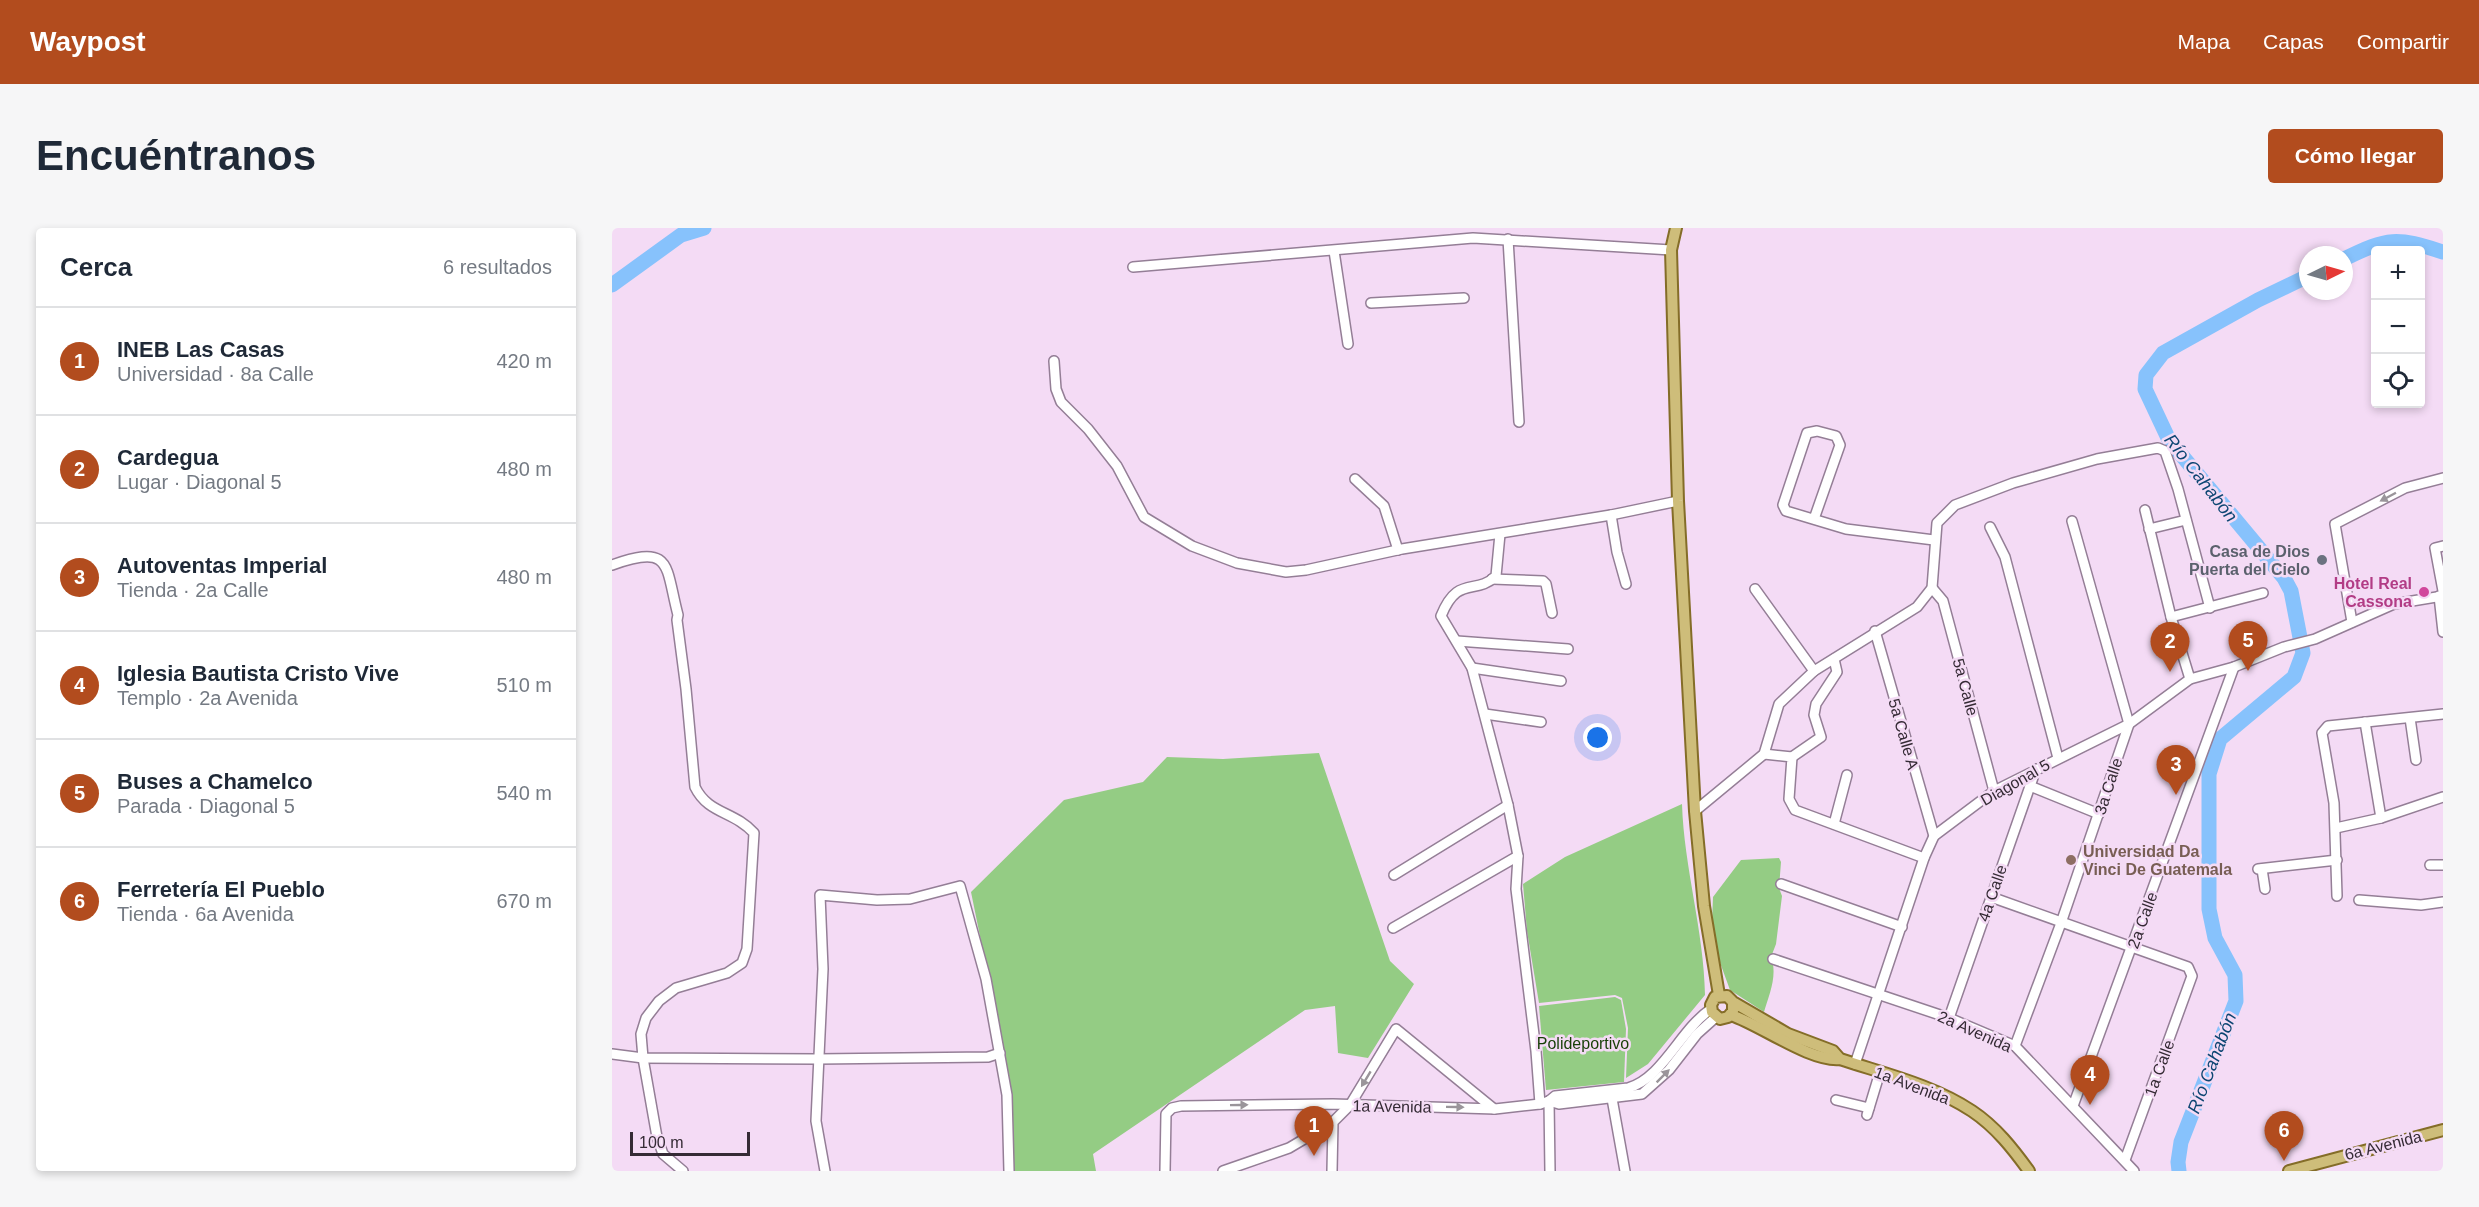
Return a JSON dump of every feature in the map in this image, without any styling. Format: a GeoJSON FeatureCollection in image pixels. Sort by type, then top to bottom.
{"type":"FeatureCollection","features":[{"type":"Feature","properties":{"kind":"main road"},"geometry":{"type":"LineString","coordinates":[[1676,228],[1671,250],[1678,501],[1695,811],[1704,906],[1719,995]]}},
{"type":"Feature","properties":{"kind":"main road"},"geometry":{"type":"LineString","coordinates":[[1719,995],[1727,996],[1733,1002],[1731,1015],[1724,1018],[1713,1013],[1712,1000],[1719,995]]}},
{"type":"Feature","properties":{"kind":"main road","name":"1a Avenida"},"geometry":{"type":"LineString","coordinates":[[1733,1002],[1788,1034],[1833,1052],[1840,1059]]}},
{"type":"Feature","properties":{"kind":"main road","name":"1a Avenida"},"geometry":{"type":"LineString","coordinates":[[1731,1015],[1742,1018],[1782,1040],[1830,1060],[1840,1059],[1928,1088],[1974,1112],[2007,1143],[2029,1171]]}},
{"type":"Feature","properties":{"kind":"main road","name":"6a Avenida"},"geometry":{"type":"LineString","coordinates":[[2289,1171],[2443,1130]]}},
{"type":"Feature","properties":{"kind":"street"},"geometry":{"type":"LineString","coordinates":[[1468,228],[1473,238]]}},
{"type":"Feature","properties":{"kind":"street"},"geometry":{"type":"LineString","coordinates":[[1133,267],[1473,238],[1671,250]]}},
{"type":"Feature","properties":{"kind":"street"},"geometry":{"type":"LineString","coordinates":[[1508,239],[1519,422]]}},
{"type":"Feature","properties":{"kind":"street"},"geometry":{"type":"LineString","coordinates":[[1335,251],[1348,344]]}},
{"type":"Feature","properties":{"kind":"street"},"geometry":{"type":"LineString","coordinates":[[1371,303],[1464,298]]}},
{"type":"Feature","properties":{"kind":"street"},"geometry":{"type":"LineString","coordinates":[[1054,361],[1056,389],[1061,402],[1088,429],[1117,466],[1144,517],[1192,546],[1237,563],[1286,572],[1306,570],[1398,550],[1611,515],[1678,501]]}},
{"type":"Feature","properties":{"kind":"street"},"geometry":{"type":"LineString","coordinates":[[1814,519],[1840,445],[1836,436],[1812,431],[1807,433],[1783,505],[1786,511],[1846,529],[1934,540]]}},
{"type":"Feature","properties":{"kind":"street"},"geometry":{"type":"LineString","coordinates":[[1695,811],[1764,754],[1779,704],[1814,671],[1917,607],[1932,588],[1937,523],[1955,505],[2013,483],[2097,459],[2158,448],[2165,452],[2210,608]]}},
{"type":"Feature","properties":{"kind":"street"},"geometry":{"type":"LineString","coordinates":[[2352,622],[2335,524],[2405,488],[2443,478]]}},
{"type":"Feature","properties":{"kind":"street"},"geometry":{"type":"LineString","coordinates":[[1355,479],[1384,506],[1398,550]]}},
{"type":"Feature","properties":{"kind":"street"},"geometry":{"type":"LineString","coordinates":[[2145,510],[2171,616],[2190,679]]}},
{"type":"Feature","properties":{"kind":"street"},"geometry":{"type":"LineString","coordinates":[[1611,515],[1617,552],[1626,584]]}},
{"type":"Feature","properties":{"kind":"street"},"geometry":{"type":"LineString","coordinates":[[2149,529],[2186,520]]}},
{"type":"Feature","properties":{"kind":"street"},"geometry":{"type":"LineString","coordinates":[[2072,521],[2128,724]]}},
{"type":"Feature","properties":{"kind":"street"},"geometry":{"type":"LineString","coordinates":[[1990,527],[2005,557],[2058,758]]}},
{"type":"Feature","properties":{"kind":"street"},"geometry":{"type":"LineString","coordinates":[[1492,579],[1498,570],[1500,534]]}},
{"type":"Feature","properties":{"kind":"street"},"geometry":{"type":"LineString","coordinates":[[2443,546],[2436,548],[2442,594],[2443,632]]}},
{"type":"Feature","properties":{"kind":"street"},"geometry":{"type":"LineString","coordinates":[[612,565],[636,557],[652,556],[664,562],[670,574],[678,615],[695,787],[701,799],[711,807],[744,822],[754,833],[747,949],[742,963],[727,973],[676,988],[659,1000],[646,1018],[641,1034],[657,1137],[663,1154],[683,1171]]}},
{"type":"Feature","properties":{"kind":"street"},"geometry":{"type":"LineString","coordinates":[[1550,1171],[1545,1103],[1536,1051],[1516,889],[1518,856],[1508,805],[1472,668],[1441,616],[1446,604],[1461,589],[1492,579],[1543,581],[1546,584],[1552,613]]}},
{"type":"Feature","properties":{"kind":"street","name":"5a Calle"},"geometry":{"type":"LineString","coordinates":[[1932,588],[1943,601],[1994,791]]}},
{"type":"Feature","properties":{"kind":"street"},"geometry":{"type":"LineString","coordinates":[[1755,589],[1814,671]]}},
{"type":"Feature","properties":{"kind":"street"},"geometry":{"type":"LineString","coordinates":[[2171,616],[2263,593]]}},
{"type":"Feature","properties":{"kind":"street","name":"Diagonal 5"},"geometry":{"type":"LineString","coordinates":[[1855,1064],[1924,858],[1934,836],[1994,791],[2128,724],[2190,679],[2234,667],[2284,647],[2315,639],[2394,604],[2442,594]]}},
{"type":"Feature","properties":{"kind":"street","name":"5a Calle A"},"geometry":{"type":"LineString","coordinates":[[1875,631],[1934,836]]}},
{"type":"Feature","properties":{"kind":"street"},"geometry":{"type":"LineString","coordinates":[[1457,641],[1568,649]]}},
{"type":"Feature","properties":{"kind":"street"},"geometry":{"type":"LineString","coordinates":[[1764,754],[1792,757],[1821,736],[1814,715],[1816,704],[1837,672],[1834,659]]}},
{"type":"Feature","properties":{"kind":"street","name":"2a Calle"},"geometry":{"type":"LineString","coordinates":[[2073,1106],[2234,667]]}},
{"type":"Feature","properties":{"kind":"street"},"geometry":{"type":"LineString","coordinates":[[1472,668],[1561,681]]}},
{"type":"Feature","properties":{"kind":"street"},"geometry":{"type":"LineString","coordinates":[[1485,714],[1541,722]]}},
{"type":"Feature","properties":{"kind":"street"},"geometry":{"type":"LineString","coordinates":[[2337,896],[2334,803],[2322,733],[2328,726],[2443,714]]}},
{"type":"Feature","properties":{"kind":"street"},"geometry":{"type":"LineString","coordinates":[[2410,718],[2416,760]]}},
{"type":"Feature","properties":{"kind":"street"},"geometry":{"type":"LineString","coordinates":[[2365,722],[2381,818]]}},
{"type":"Feature","properties":{"kind":"street","name":"3a Calle"},"geometry":{"type":"LineString","coordinates":[[2015,1046],[2099,814],[2128,724]]}},
{"type":"Feature","properties":{"kind":"street"},"geometry":{"type":"LineString","coordinates":[[1792,757],[1789,799],[1795,810],[1924,858]]}},
{"type":"Feature","properties":{"kind":"street","name":"4a Calle"},"geometry":{"type":"LineString","coordinates":[[1949,1018],[2036,769]]}},
{"type":"Feature","properties":{"kind":"street"},"geometry":{"type":"LineString","coordinates":[[1834,824],[1847,776]]}},
{"type":"Feature","properties":{"kind":"street"},"geometry":{"type":"LineString","coordinates":[[2030,786],[2099,814]]}},
{"type":"Feature","properties":{"kind":"street"},"geometry":{"type":"LineString","coordinates":[[2336,828],[2381,818],[2443,797]]}},
{"type":"Feature","properties":{"kind":"street"},"geometry":{"type":"LineString","coordinates":[[1394,875],[1508,805]]}},
{"type":"Feature","properties":{"kind":"street"},"geometry":{"type":"LineString","coordinates":[[1393,928],[1518,856]]}},
{"type":"Feature","properties":{"kind":"street"},"geometry":{"type":"LineString","coordinates":[[2265,889],[2260,869],[2337,860]]}},
{"type":"Feature","properties":{"kind":"street"},"geometry":{"type":"LineString","coordinates":[[2430,865],[2443,865]]}},
{"type":"Feature","properties":{"kind":"street"},"geometry":{"type":"LineString","coordinates":[[1781,884],[1902,927]]}},
{"type":"Feature","properties":{"kind":"street"},"geometry":{"type":"LineString","coordinates":[[825,1171],[816,1121],[823,969],[820,895],[876,900],[910,898],[960,886],[986,979],[1000,1053],[1007,1095],[1009,1171]]}},
{"type":"Feature","properties":{"kind":"street"},"geometry":{"type":"LineString","coordinates":[[1991,897],[2132,948]]}},
{"type":"Feature","properties":{"kind":"street"},"geometry":{"type":"LineString","coordinates":[[2359,900],[2421,905],[2443,902]]}},
{"type":"Feature","properties":{"kind":"street","name":"1a Calle"},"geometry":{"type":"LineString","coordinates":[[2125,1160],[2192,976],[2188,967],[2132,948]]}},
{"type":"Feature","properties":{"kind":"street","name":"2a Avenida"},"geometry":{"type":"LineString","coordinates":[[1773,959],[1949,1018],[2015,1046],[2134,1171]]}},
{"type":"Feature","properties":{"kind":"street","name":"1a Avenida"},"geometry":{"type":"LineString","coordinates":[[1166,1171],[1166,1114],[1172,1108],[1181,1106],[1350,1105],[1495,1109],[1545,1103],[1559,1104],[1612,1094],[1638,1085],[1699,1017],[1713,1013]]}},
{"type":"Feature","properties":{"kind":"street"},"geometry":{"type":"LineString","coordinates":[[1223,1171],[1289,1148],[1333,1122],[1350,1105],[1396,1029],[1495,1109]]}},
{"type":"Feature","properties":{"kind":"street"},"geometry":{"type":"LineString","coordinates":[[612,1054],[643,1058],[818,1059],[988,1057],[1000,1053]]}},
{"type":"Feature","properties":{"kind":"street"},"geometry":{"type":"LineString","coordinates":[[1836,1100],[1868,1111],[1880,1072]]}},
{"type":"Feature","properties":{"kind":"street"},"geometry":{"type":"LineString","coordinates":[[1612,1094],[1625,1171]]}},
{"type":"Feature","properties":{"kind":"street"},"geometry":{"type":"LineString","coordinates":[[1332,1171],[1333,1122]]}},
{"type":"Feature","properties":{"kind":"green space"},"geometry":{"type":"Polygon","coordinates":[[[1319,753],[1390,961],[1414,984],[1368,1058],[1338,1053],[1335,1006],[1305,1010],[1093,1154],[1096,1171],[1013,1171],[1001,1039],[971,892],[1064,800],[1143,782],[1167,757],[1223,759],[1319,753]]]}},
{"type":"Feature","properties":{"kind":"green space"},"geometry":{"type":"Polygon","coordinates":[[[1682,804],[1686,852],[1704,971],[1705,995],[1648,1064],[1626,1078],[1628,1028],[1622,998],[1615,995],[1539,1003],[1527,931],[1523,884],[1565,857],[1682,804]]]}},
{"type":"Feature","properties":{"kind":"green space"},"geometry":{"type":"Polygon","coordinates":[[[1779,858],[1781,862],[1779,888],[1782,896],[1776,944],[1771,957],[1773,978],[1764,1012],[1730,990],[1718,957],[1712,922],[1713,897],[1741,860],[1779,858]]]}},
{"type":"Feature","properties":{"kind":"green space","name":"Polideportivo"},"geometry":{"type":"Polygon","coordinates":[[[1615,997],[1621,1000],[1626,1029],[1624,1082],[1546,1090],[1539,1006],[1615,997]]]}},
{"type":"Feature","properties":{"kind":"waterway"},"geometry":{"type":"LineString","coordinates":[[612,285],[681,235],[704,228]]}},
{"type":"Feature","properties":{"kind":"waterway","name":"Río Cahabón"},"geometry":{"type":"LineString","coordinates":[[2353,255],[2383,243],[2393,242],[2414,244],[2443,252]]}},
{"type":"Feature","properties":{"kind":"waterway","name":"Río Cahabón"},"geometry":{"type":"LineString","coordinates":[[2179,1171],[2181,1142],[2236,1001],[2235,975],[2215,938],[2209,909],[2209,774],[2220,739],[2294,677],[2303,653],[2291,591],[2284,578],[2169,440],[2145,389],[2146,375],[2163,353],[2258,300],[2299,280]]}},
{"type":"Feature","properties":{"kind":"place","name":"Casa de Dios Puerta del Cielo"},"geometry":{"type":"Point","coordinates":[2322,560]}},
{"type":"Feature","properties":{"kind":"place","name":"Hotel Real Cassona"},"geometry":{"type":"Point","coordinates":[2424,592]}},
{"type":"Feature","properties":{"kind":"place","name":"Buses a Chamelco"},"geometry":{"type":"Point","coordinates":[2248,671]}},
{"type":"Feature","properties":{"kind":"place","name":"Cardegua"},"geometry":{"type":"Point","coordinates":[2170,672]}},
{"type":"Feature","properties":{"kind":"place","name":"Autoventas Imperial"},"geometry":{"type":"Point","coordinates":[2176,795]}},
{"type":"Feature","properties":{"kind":"place","name":"Universidad Da Vinci De Guatemala"},"geometry":{"type":"Point","coordinates":[2071,860]}},
{"type":"Feature","properties":{"kind":"place","name":"Iglesia Bautista Cristo Vive"},"geometry":{"type":"Point","coordinates":[2090,1105]}},
{"type":"Feature","properties":{"kind":"place","name":"INEB Las Casas"},"geometry":{"type":"Point","coordinates":[1314,1156]}},
{"type":"Feature","properties":{"kind":"place","name":"Ferretería El Pueblo"},"geometry":{"type":"Point","coordinates":[2284,1161]}}]}
